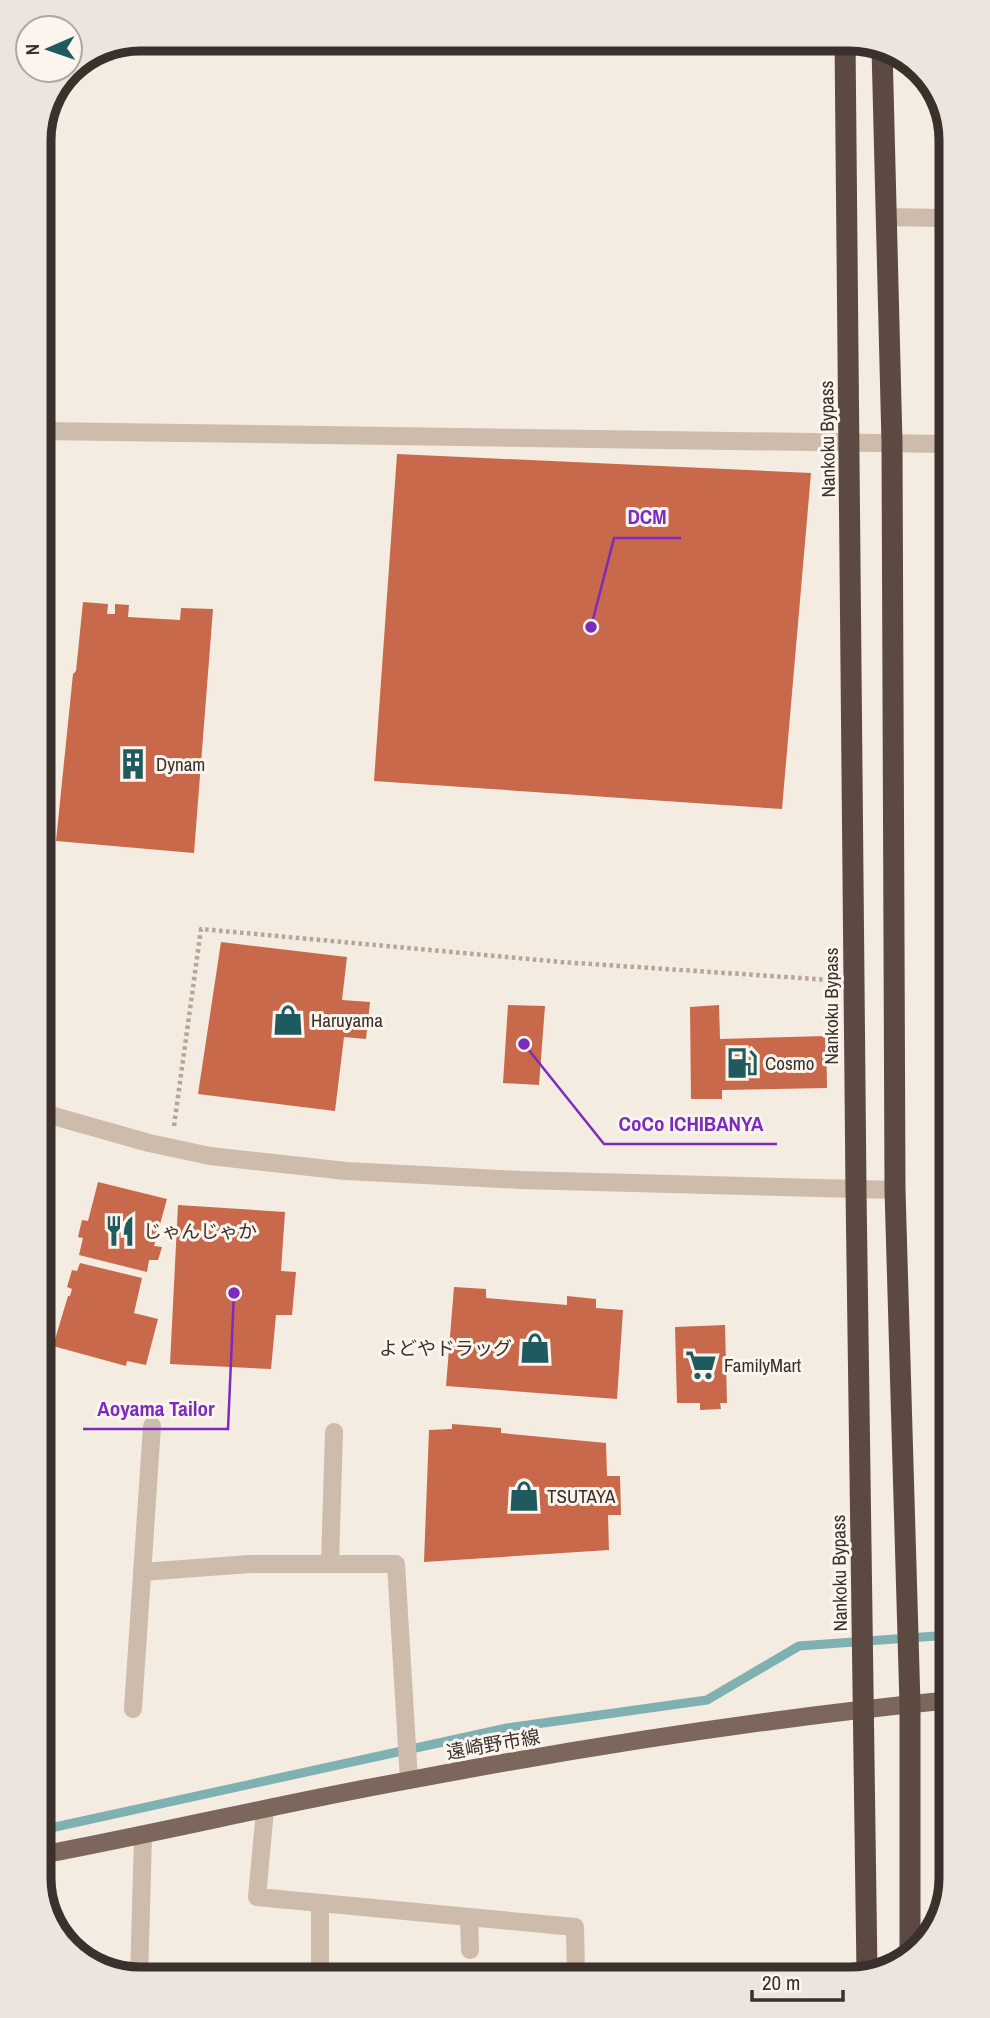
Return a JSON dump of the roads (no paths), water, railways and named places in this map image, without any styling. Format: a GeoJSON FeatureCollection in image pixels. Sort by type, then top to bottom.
{"type":"FeatureCollection","features":[{"type":"Feature","properties":{"kind":"highway","name":"Nankoku Bypass"},"geometry":{"type":"LineString","coordinates":[[845,51],[856,1191],[867,1966]]}},
{"type":"Feature","properties":{"kind":"highway"},"geometry":{"type":"LineString","coordinates":[[882,56],[892,443],[895,1190],[910,1704],[911,1943]]}},
{"type":"Feature","properties":{"kind":"main road","name":"遠崎野市線"},"geometry":{"type":"LineString","coordinates":[[51,1853],[409,1780],[676,1735],[864,1708],[939,1701]]}},
{"type":"Feature","properties":{"kind":"street"},"geometry":{"type":"LineString","coordinates":[[886,217],[939,218]]}},
{"type":"Feature","properties":{"kind":"street"},"geometry":{"type":"LineString","coordinates":[[51,431],[939,444]]}},
{"type":"Feature","properties":{"kind":"street"},"geometry":{"type":"LineString","coordinates":[[51,1115],[210,1156],[346,1171],[521,1180],[895,1190]]}},
{"type":"Feature","properties":{"kind":"street"},"geometry":{"type":"LineString","coordinates":[[133,1709],[152,1426]]}},
{"type":"Feature","properties":{"kind":"street"},"geometry":{"type":"LineString","coordinates":[[330,1564],[334,1432]]}},
{"type":"Feature","properties":{"kind":"street"},"geometry":{"type":"LineString","coordinates":[[142,1572],[250,1564],[396,1564],[409,1780]]}},
{"type":"Feature","properties":{"kind":"street"},"geometry":{"type":"LineString","coordinates":[[265,1810],[257,1897],[575,1927],[576,1967]]}},
{"type":"Feature","properties":{"kind":"street"},"geometry":{"type":"LineString","coordinates":[[139,1967],[143,1836]]}},
{"type":"Feature","properties":{"kind":"street"},"geometry":{"type":"LineString","coordinates":[[320,1903],[320,1967]]}},
{"type":"Feature","properties":{"kind":"street"},"geometry":{"type":"LineString","coordinates":[[469,1917],[470,1950]]}},
{"type":"Feature","properties":{"kind":"waterway"},"geometry":{"type":"LineString","coordinates":[[51,1828],[507,1728],[707,1700],[799,1646],[939,1636]]}},
{"type":"Feature","properties":{"kind":"place","name":"DCM"},"geometry":{"type":"Point","coordinates":[591,627]}},
{"type":"Feature","properties":{"kind":"place","name":"Dynam"},"geometry":{"type":"Point","coordinates":[133,764]}},
{"type":"Feature","properties":{"kind":"place","name":"Haruyama"},"geometry":{"type":"Point","coordinates":[288,1020]}},
{"type":"Feature","properties":{"kind":"place","name":"CoCo ICHIBANYA"},"geometry":{"type":"Point","coordinates":[524,1044]}},
{"type":"Feature","properties":{"kind":"place","name":"Cosmo"},"geometry":{"type":"Point","coordinates":[742,1063]}},
{"type":"Feature","properties":{"kind":"place","name":"じゃんじゃか"},"geometry":{"type":"Point","coordinates":[120,1231]}},
{"type":"Feature","properties":{"kind":"place","name":"Aoyama Tailor"},"geometry":{"type":"Point","coordinates":[234,1293]}},
{"type":"Feature","properties":{"kind":"place","name":"よどやドラッグ"},"geometry":{"type":"Point","coordinates":[535,1348]}},
{"type":"Feature","properties":{"kind":"place","name":"FamilyMart"},"geometry":{"type":"Point","coordinates":[701,1365]}},
{"type":"Feature","properties":{"kind":"place","name":"TSUTAYA"},"geometry":{"type":"Point","coordinates":[524,1496]}}]}
